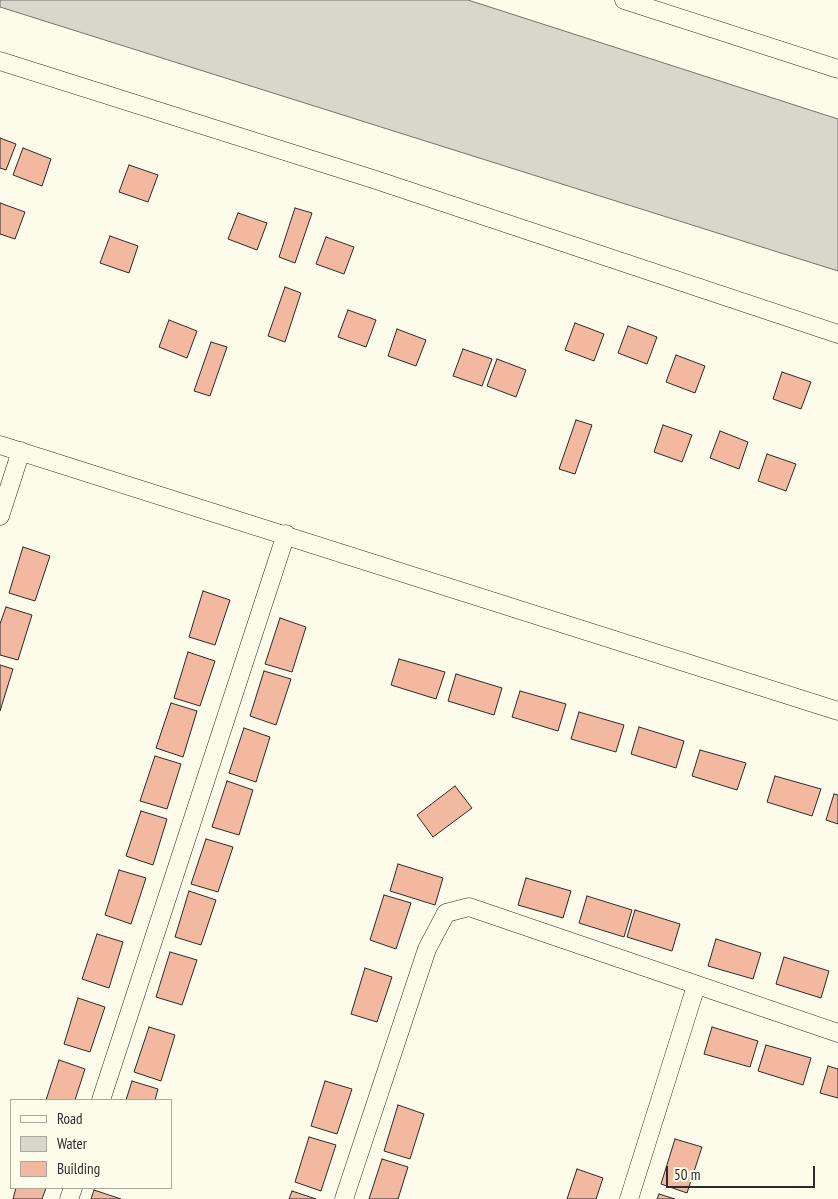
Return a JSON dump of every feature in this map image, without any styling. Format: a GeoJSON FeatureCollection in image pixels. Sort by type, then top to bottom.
{"type":"FeatureCollection","features":[{"type":"Feature","properties":{"kind":"street"},"geometry":{"type":"LineString","coordinates":[[624,0],[838,69]]}},
{"type":"Feature","properties":{"kind":"street"},"geometry":{"type":"LineString","coordinates":[[0,61],[376,180],[838,334]]}},
{"type":"Feature","properties":{"kind":"street"},"geometry":{"type":"LineString","coordinates":[[0,444],[838,711]]}},
{"type":"Feature","properties":{"kind":"street"},"geometry":{"type":"LineString","coordinates":[[0,516],[21,451]]}},
{"type":"Feature","properties":{"kind":"street"},"geometry":{"type":"LineString","coordinates":[[101,1099],[286,534]]}},
{"type":"Feature","properties":{"kind":"street"},"geometry":{"type":"LineString","coordinates":[[344,1199],[427,949],[446,913],[469,907],[838,1033]]}},
{"type":"Feature","properties":{"kind":"street"},"geometry":{"type":"LineString","coordinates":[[629,1199],[696,986]]}},
{"type":"Feature","properties":{"kind":"water"},"geometry":{"type":"Polygon","coordinates":[[[0,0],[468,0],[838,119],[838,271],[0,7],[0,0]]]}},
{"type":"Feature","properties":{"kind":"building"},"geometry":{"type":"Polygon","coordinates":[[[0,138],[16,144],[6,170],[0,168],[0,138]]]}},
{"type":"Feature","properties":{"kind":"building"},"geometry":{"type":"Polygon","coordinates":[[[23,148],[51,159],[42,186],[13,175],[23,148]]]}},
{"type":"Feature","properties":{"kind":"building"},"geometry":{"type":"Polygon","coordinates":[[[129,165],[158,175],[148,202],[119,192],[129,165]]]}},
{"type":"Feature","properties":{"kind":"building"},"geometry":{"type":"Polygon","coordinates":[[[0,203],[25,212],[15,239],[0,234],[0,203]]]}},
{"type":"Feature","properties":{"kind":"building"},"geometry":{"type":"Polygon","coordinates":[[[295,208],[312,213],[295,263],[279,257],[295,208]]]}},
{"type":"Feature","properties":{"kind":"building"},"geometry":{"type":"Polygon","coordinates":[[[238,213],[267,223],[257,250],[228,239],[238,213]]]}},
{"type":"Feature","properties":{"kind":"building"},"geometry":{"type":"Polygon","coordinates":[[[110,236],[138,246],[129,273],[100,263],[110,236]]]}},
{"type":"Feature","properties":{"kind":"building"},"geometry":{"type":"Polygon","coordinates":[[[326,237],[354,247],[344,274],[316,264],[326,237]]]}},
{"type":"Feature","properties":{"kind":"building"},"geometry":{"type":"Polygon","coordinates":[[[285,287],[301,293],[285,342],[268,336],[285,287]]]}},
{"type":"Feature","properties":{"kind":"building"},"geometry":{"type":"Polygon","coordinates":[[[348,310],[376,320],[366,347],[338,337],[348,310]]]}},
{"type":"Feature","properties":{"kind":"building"},"geometry":{"type":"Polygon","coordinates":[[[169,320],[197,331],[187,358],[159,347],[169,320]]]}},
{"type":"Feature","properties":{"kind":"building"},"geometry":{"type":"Polygon","coordinates":[[[575,323],[604,334],[594,361],[565,350],[575,323]]]}},
{"type":"Feature","properties":{"kind":"building"},"geometry":{"type":"Polygon","coordinates":[[[628,326],[657,337],[647,364],[618,353],[628,326]]]}},
{"type":"Feature","properties":{"kind":"building"},"geometry":{"type":"Polygon","coordinates":[[[397,329],[426,340],[416,366],[388,356],[397,329]]]}},
{"type":"Feature","properties":{"kind":"building"},"geometry":{"type":"Polygon","coordinates":[[[211,342],[227,347],[210,396],[194,391],[211,342]]]}},
{"type":"Feature","properties":{"kind":"building"},"geometry":{"type":"Polygon","coordinates":[[[463,349],[492,359],[482,386],[453,376],[463,349]]]}},
{"type":"Feature","properties":{"kind":"building"},"geometry":{"type":"Polygon","coordinates":[[[676,355],[705,366],[695,393],[666,382],[676,355]]]}},
{"type":"Feature","properties":{"kind":"building"},"geometry":{"type":"Polygon","coordinates":[[[497,359],[526,370],[516,397],[487,386],[497,359]]]}},
{"type":"Feature","properties":{"kind":"building"},"geometry":{"type":"Polygon","coordinates":[[[782,372],[811,382],[801,409],[773,399],[782,372]]]}},
{"type":"Feature","properties":{"kind":"building"},"geometry":{"type":"Polygon","coordinates":[[[576,420],[592,425],[575,474],[559,469],[576,420]]]}},
{"type":"Feature","properties":{"kind":"building"},"geometry":{"type":"Polygon","coordinates":[[[663,425],[692,435],[682,462],[654,452],[663,425]]]}},
{"type":"Feature","properties":{"kind":"building"},"geometry":{"type":"Polygon","coordinates":[[[720,431],[748,442],[739,469],[710,458],[720,431]]]}},
{"type":"Feature","properties":{"kind":"building"},"geometry":{"type":"Polygon","coordinates":[[[767,454],[796,464],[786,491],[758,481],[767,454]]]}},
{"type":"Feature","properties":{"kind":"building"},"geometry":{"type":"Polygon","coordinates":[[[23,547],[50,556],[35,601],[9,593],[23,547]]]}},
{"type":"Feature","properties":{"kind":"building"},"geometry":{"type":"Polygon","coordinates":[[[203,591],[230,600],[215,645],[189,637],[203,591]]]}},
{"type":"Feature","properties":{"kind":"building"},"geometry":{"type":"Polygon","coordinates":[[[6,607],[32,615],[18,660],[0,655],[0,624],[6,607]]]}},
{"type":"Feature","properties":{"kind":"building"},"geometry":{"type":"Polygon","coordinates":[[[280,618],[306,627],[292,672],[265,664],[280,618]]]}},
{"type":"Feature","properties":{"kind":"building"},"geometry":{"type":"Polygon","coordinates":[[[188,652],[215,661],[200,706],[174,698],[188,652]]]}},
{"type":"Feature","properties":{"kind":"building"},"geometry":{"type":"Polygon","coordinates":[[[399,659],[445,672],[436,699],[391,685],[399,659]]]}},
{"type":"Feature","properties":{"kind":"building"},"geometry":{"type":"Polygon","coordinates":[[[0,665],[13,669],[0,711],[0,665]]]}},
{"type":"Feature","properties":{"kind":"building"},"geometry":{"type":"Polygon","coordinates":[[[264,671],[291,679],[276,725],[250,716],[264,671]]]}},
{"type":"Feature","properties":{"kind":"building"},"geometry":{"type":"Polygon","coordinates":[[[456,674],[502,688],[494,715],[448,701],[456,674]]]}},
{"type":"Feature","properties":{"kind":"building"},"geometry":{"type":"Polygon","coordinates":[[[520,691],[566,704],[558,731],[512,717],[520,691]]]}},
{"type":"Feature","properties":{"kind":"building"},"geometry":{"type":"Polygon","coordinates":[[[171,703],[197,711],[183,757],[156,748],[171,703]]]}},
{"type":"Feature","properties":{"kind":"building"},"geometry":{"type":"Polygon","coordinates":[[[579,712],[624,725],[616,752],[571,739],[579,712]]]}},
{"type":"Feature","properties":{"kind":"building"},"geometry":{"type":"Polygon","coordinates":[[[639,727],[684,741],[676,768],[631,754],[639,727]]]}},
{"type":"Feature","properties":{"kind":"building"},"geometry":{"type":"Polygon","coordinates":[[[244,728],[270,737],[256,782],[229,773],[244,728]]]}},
{"type":"Feature","properties":{"kind":"building"},"geometry":{"type":"Polygon","coordinates":[[[700,750],[746,763],[737,790],[692,776],[700,750]]]}},
{"type":"Feature","properties":{"kind":"building"},"geometry":{"type":"Polygon","coordinates":[[[155,756],[181,764],[167,809],[140,801],[155,756]]]}},
{"type":"Feature","properties":{"kind":"building"},"geometry":{"type":"Polygon","coordinates":[[[775,776],[821,789],[812,816],[767,802],[775,776]]]}},
{"type":"Feature","properties":{"kind":"building"},"geometry":{"type":"Polygon","coordinates":[[[227,781],[253,790],[239,835],[212,827],[227,781]]]}},
{"type":"Feature","properties":{"kind":"building"},"geometry":{"type":"Polygon","coordinates":[[[455,786],[472,808],[433,837],[417,815],[455,786]]]}},
{"type":"Feature","properties":{"kind":"building"},"geometry":{"type":"Polygon","coordinates":[[[834,794],[838,795],[838,824],[826,820],[834,794]]]}},
{"type":"Feature","properties":{"kind":"building"},"geometry":{"type":"Polygon","coordinates":[[[141,811],[167,819],[153,865],[126,856],[141,811]]]}},
{"type":"Feature","properties":{"kind":"building"},"geometry":{"type":"Polygon","coordinates":[[[206,839],[233,847],[218,892],[191,884],[206,839]]]}},
{"type":"Feature","properties":{"kind":"building"},"geometry":{"type":"Polygon","coordinates":[[[398,864],[443,878],[435,905],[390,891],[398,864]]]}},
{"type":"Feature","properties":{"kind":"building"},"geometry":{"type":"Polygon","coordinates":[[[119,870],[146,878],[131,924],[105,915],[119,870]]]}},
{"type":"Feature","properties":{"kind":"building"},"geometry":{"type":"Polygon","coordinates":[[[526,878],[571,891],[563,918],[518,905],[526,878]]]}},
{"type":"Feature","properties":{"kind":"building"},"geometry":{"type":"Polygon","coordinates":[[[189,891],[216,900],[201,945],[175,937],[189,891]]]}},
{"type":"Feature","properties":{"kind":"building"},"geometry":{"type":"Polygon","coordinates":[[[384,895],[411,903],[396,949],[370,940],[384,895]]]}},
{"type":"Feature","properties":{"kind":"building"},"geometry":{"type":"Polygon","coordinates":[[[587,896],[632,910],[624,937],[579,923],[587,896]]]}},
{"type":"Feature","properties":{"kind":"building"},"geometry":{"type":"Polygon","coordinates":[[[635,910],[680,924],[672,951],[627,937],[635,910]]]}},
{"type":"Feature","properties":{"kind":"building"},"geometry":{"type":"Polygon","coordinates":[[[97,934],[123,942],[109,988],[82,979],[97,934]]]}},
{"type":"Feature","properties":{"kind":"building"},"geometry":{"type":"Polygon","coordinates":[[[716,939],[761,953],[753,979],[708,966],[716,939]]]}},
{"type":"Feature","properties":{"kind":"building"},"geometry":{"type":"Polygon","coordinates":[[[170,952],[197,960],[182,1005],[156,997],[170,952]]]}},
{"type":"Feature","properties":{"kind":"building"},"geometry":{"type":"Polygon","coordinates":[[[784,957],[829,971],[821,998],[776,984],[784,957]]]}},
{"type":"Feature","properties":{"kind":"building"},"geometry":{"type":"Polygon","coordinates":[[[365,968],[392,977],[377,1022],[351,1014],[365,968]]]}},
{"type":"Feature","properties":{"kind":"building"},"geometry":{"type":"Polygon","coordinates":[[[78,998],[105,1007],[90,1052],[64,1044],[78,998]]]}},
{"type":"Feature","properties":{"kind":"building"},"geometry":{"type":"Polygon","coordinates":[[[149,1027],[175,1035],[161,1081],[134,1072],[149,1027]]]}},
{"type":"Feature","properties":{"kind":"building"},"geometry":{"type":"Polygon","coordinates":[[[712,1027],[758,1041],[750,1067],[704,1054],[712,1027]]]}},
{"type":"Feature","properties":{"kind":"building"},"geometry":{"type":"Polygon","coordinates":[[[766,1045],[811,1058],[803,1085],[758,1071],[766,1045]]]}},
{"type":"Feature","properties":{"kind":"building"},"geometry":{"type":"Polygon","coordinates":[[[59,1060],[85,1069],[75,1099],[46,1099],[59,1060]]]}},
{"type":"Feature","properties":{"kind":"building"},"geometry":{"type":"Polygon","coordinates":[[[828,1066],[838,1069],[838,1098],[820,1093],[828,1066]]]}},
{"type":"Feature","properties":{"kind":"building"},"geometry":{"type":"Polygon","coordinates":[[[132,1081],[158,1089],[155,1099],[126,1099],[132,1081]]]}},
{"type":"Feature","properties":{"kind":"building"},"geometry":{"type":"Polygon","coordinates":[[[325,1081],[352,1089],[337,1134],[311,1126],[325,1081]]]}},
{"type":"Feature","properties":{"kind":"building"},"geometry":{"type":"Polygon","coordinates":[[[398,1105],[424,1114],[410,1159],[384,1151],[398,1105]]]}},
{"type":"Feature","properties":{"kind":"building"},"geometry":{"type":"Polygon","coordinates":[[[309,1137],[336,1145],[321,1191],[295,1182],[309,1137]]]}},
{"type":"Feature","properties":{"kind":"building"},"geometry":{"type":"Polygon","coordinates":[[[675,1139],[702,1147],[687,1193],[661,1184],[675,1139]]]}},
{"type":"Feature","properties":{"kind":"building"},"geometry":{"type":"Polygon","coordinates":[[[382,1159],[408,1167],[398,1199],[369,1199],[382,1159]]]}},
{"type":"Feature","properties":{"kind":"building"},"geometry":{"type":"Polygon","coordinates":[[[577,1169],[603,1178],[596,1199],[567,1199],[577,1169]]]}},
{"type":"Feature","properties":{"kind":"building"},"geometry":{"type":"Polygon","coordinates":[[[16,1189],[46,1189],[42,1199],[13,1199],[16,1189]]]}},
{"type":"Feature","properties":{"kind":"building"},"geometry":{"type":"Polygon","coordinates":[[[94,1190],[121,1199],[91,1199],[94,1190]]]}},
{"type":"Feature","properties":{"kind":"building"},"geometry":{"type":"Polygon","coordinates":[[[292,1191],[316,1199],[289,1199],[292,1191]]]}},
{"type":"Feature","properties":{"kind":"building"},"geometry":{"type":"Polygon","coordinates":[[[659,1194],[675,1199],[657,1199],[659,1194]]]}}]}
